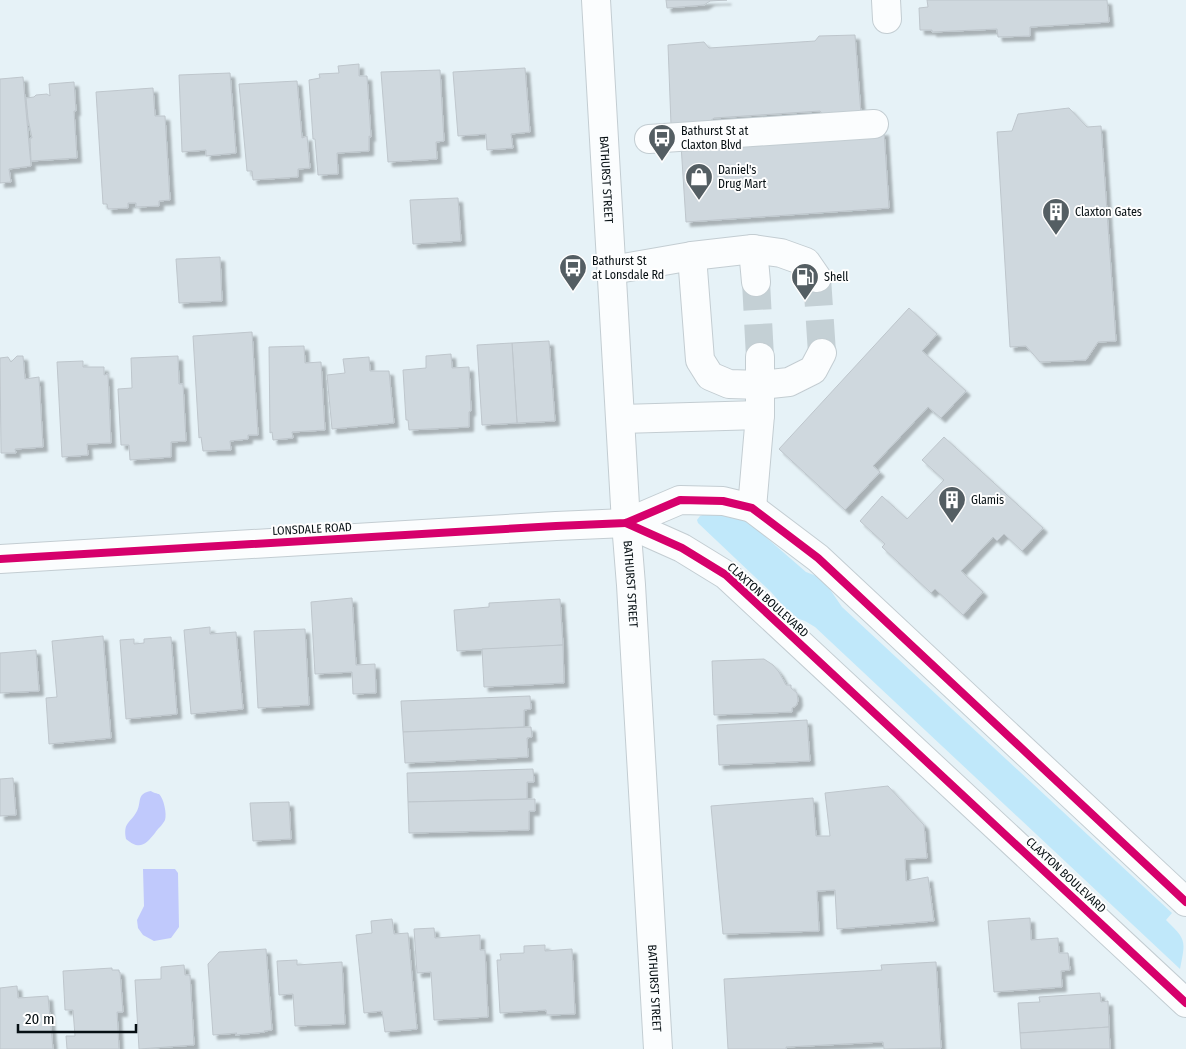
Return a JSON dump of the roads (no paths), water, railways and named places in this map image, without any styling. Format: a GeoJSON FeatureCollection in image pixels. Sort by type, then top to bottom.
{"type":"FeatureCollection","features":[{"type":"Feature","properties":{"kind":"street","name":"BATHURST STREET"},"geometry":{"type":"LineString","coordinates":[[596,0],[658,1049]]}},
{"type":"Feature","properties":{"kind":"street"},"geometry":{"type":"LineString","coordinates":[[649,139],[874,124]]}},
{"type":"Feature","properties":{"kind":"street"},"geometry":{"type":"LineString","coordinates":[[612,270],[692,256],[753,249],[781,252],[806,262],[818,278]]}},
{"type":"Feature","properties":{"kind":"street"},"geometry":{"type":"LineString","coordinates":[[753,249],[756,282]]}},
{"type":"Feature","properties":{"kind":"street"},"geometry":{"type":"LineString","coordinates":[[692,256],[700,360],[710,376],[729,384],[761,385],[789,382],[813,370],[822,353]]}},
{"type":"Feature","properties":{"kind":"street"},"geometry":{"type":"LineString","coordinates":[[752,508],[760,415],[760,357]]}},
{"type":"Feature","properties":{"kind":"street"},"geometry":{"type":"LineString","coordinates":[[620,419],[760,415]]}},
{"type":"Feature","properties":{"kind":"street"},"geometry":{"type":"LineString","coordinates":[[626,523],[680,500],[723,501],[752,508],[818,558],[1186,902]]}},
{"type":"Feature","properties":{"kind":"street","name":"LONSDALE ROAD"},"geometry":{"type":"LineString","coordinates":[[0,559],[626,523]]}},
{"type":"Feature","properties":{"kind":"street","name":"CLAXTON BOULEVARD"},"geometry":{"type":"LineString","coordinates":[[626,523],[682,548],[726,575],[1186,1003]]}},
{"type":"Feature","properties":{"kind":"water"},"geometry":{"type":"Polygon","coordinates":[[[151,791],[159,794],[162,799],[166,817],[163,824],[146,843],[135,845],[126,839],[125,829],[137,811],[141,796],[151,791]]]}},
{"type":"Feature","properties":{"kind":"water"},"geometry":{"type":"Polygon","coordinates":[[[143,869],[175,869],[178,873],[179,927],[171,938],[154,941],[143,935],[138,928],[137,920],[144,906],[143,869]]]}},
{"type":"Feature","properties":{"kind":"tunnel"},"geometry":{"type":"LineString","coordinates":[[817,278],[822,353]]}},
{"type":"Feature","properties":{"kind":"tunnel"},"geometry":{"type":"LineString","coordinates":[[756,282],[760,357]]}},
{"type":"Feature","properties":{"kind":"place","name":"Bathurst St at Claxton Blvd"},"geometry":{"type":"Point","coordinates":[662,162]}},
{"type":"Feature","properties":{"kind":"place","name":"Daniel's Drug Mart"},"geometry":{"type":"Point","coordinates":[699,201]}},
{"type":"Feature","properties":{"kind":"place","name":"Claxton Gates"},"geometry":{"type":"Point","coordinates":[1056,236]}},
{"type":"Feature","properties":{"kind":"place","name":"Bathurst St at Lonsdale Rd"},"geometry":{"type":"Point","coordinates":[573,292]}},
{"type":"Feature","properties":{"kind":"place","name":"Shell"},"geometry":{"type":"Point","coordinates":[805,301]}},
{"type":"Feature","properties":{"kind":"place","name":"Glamis"},"geometry":{"type":"Point","coordinates":[952,524]}}]}
